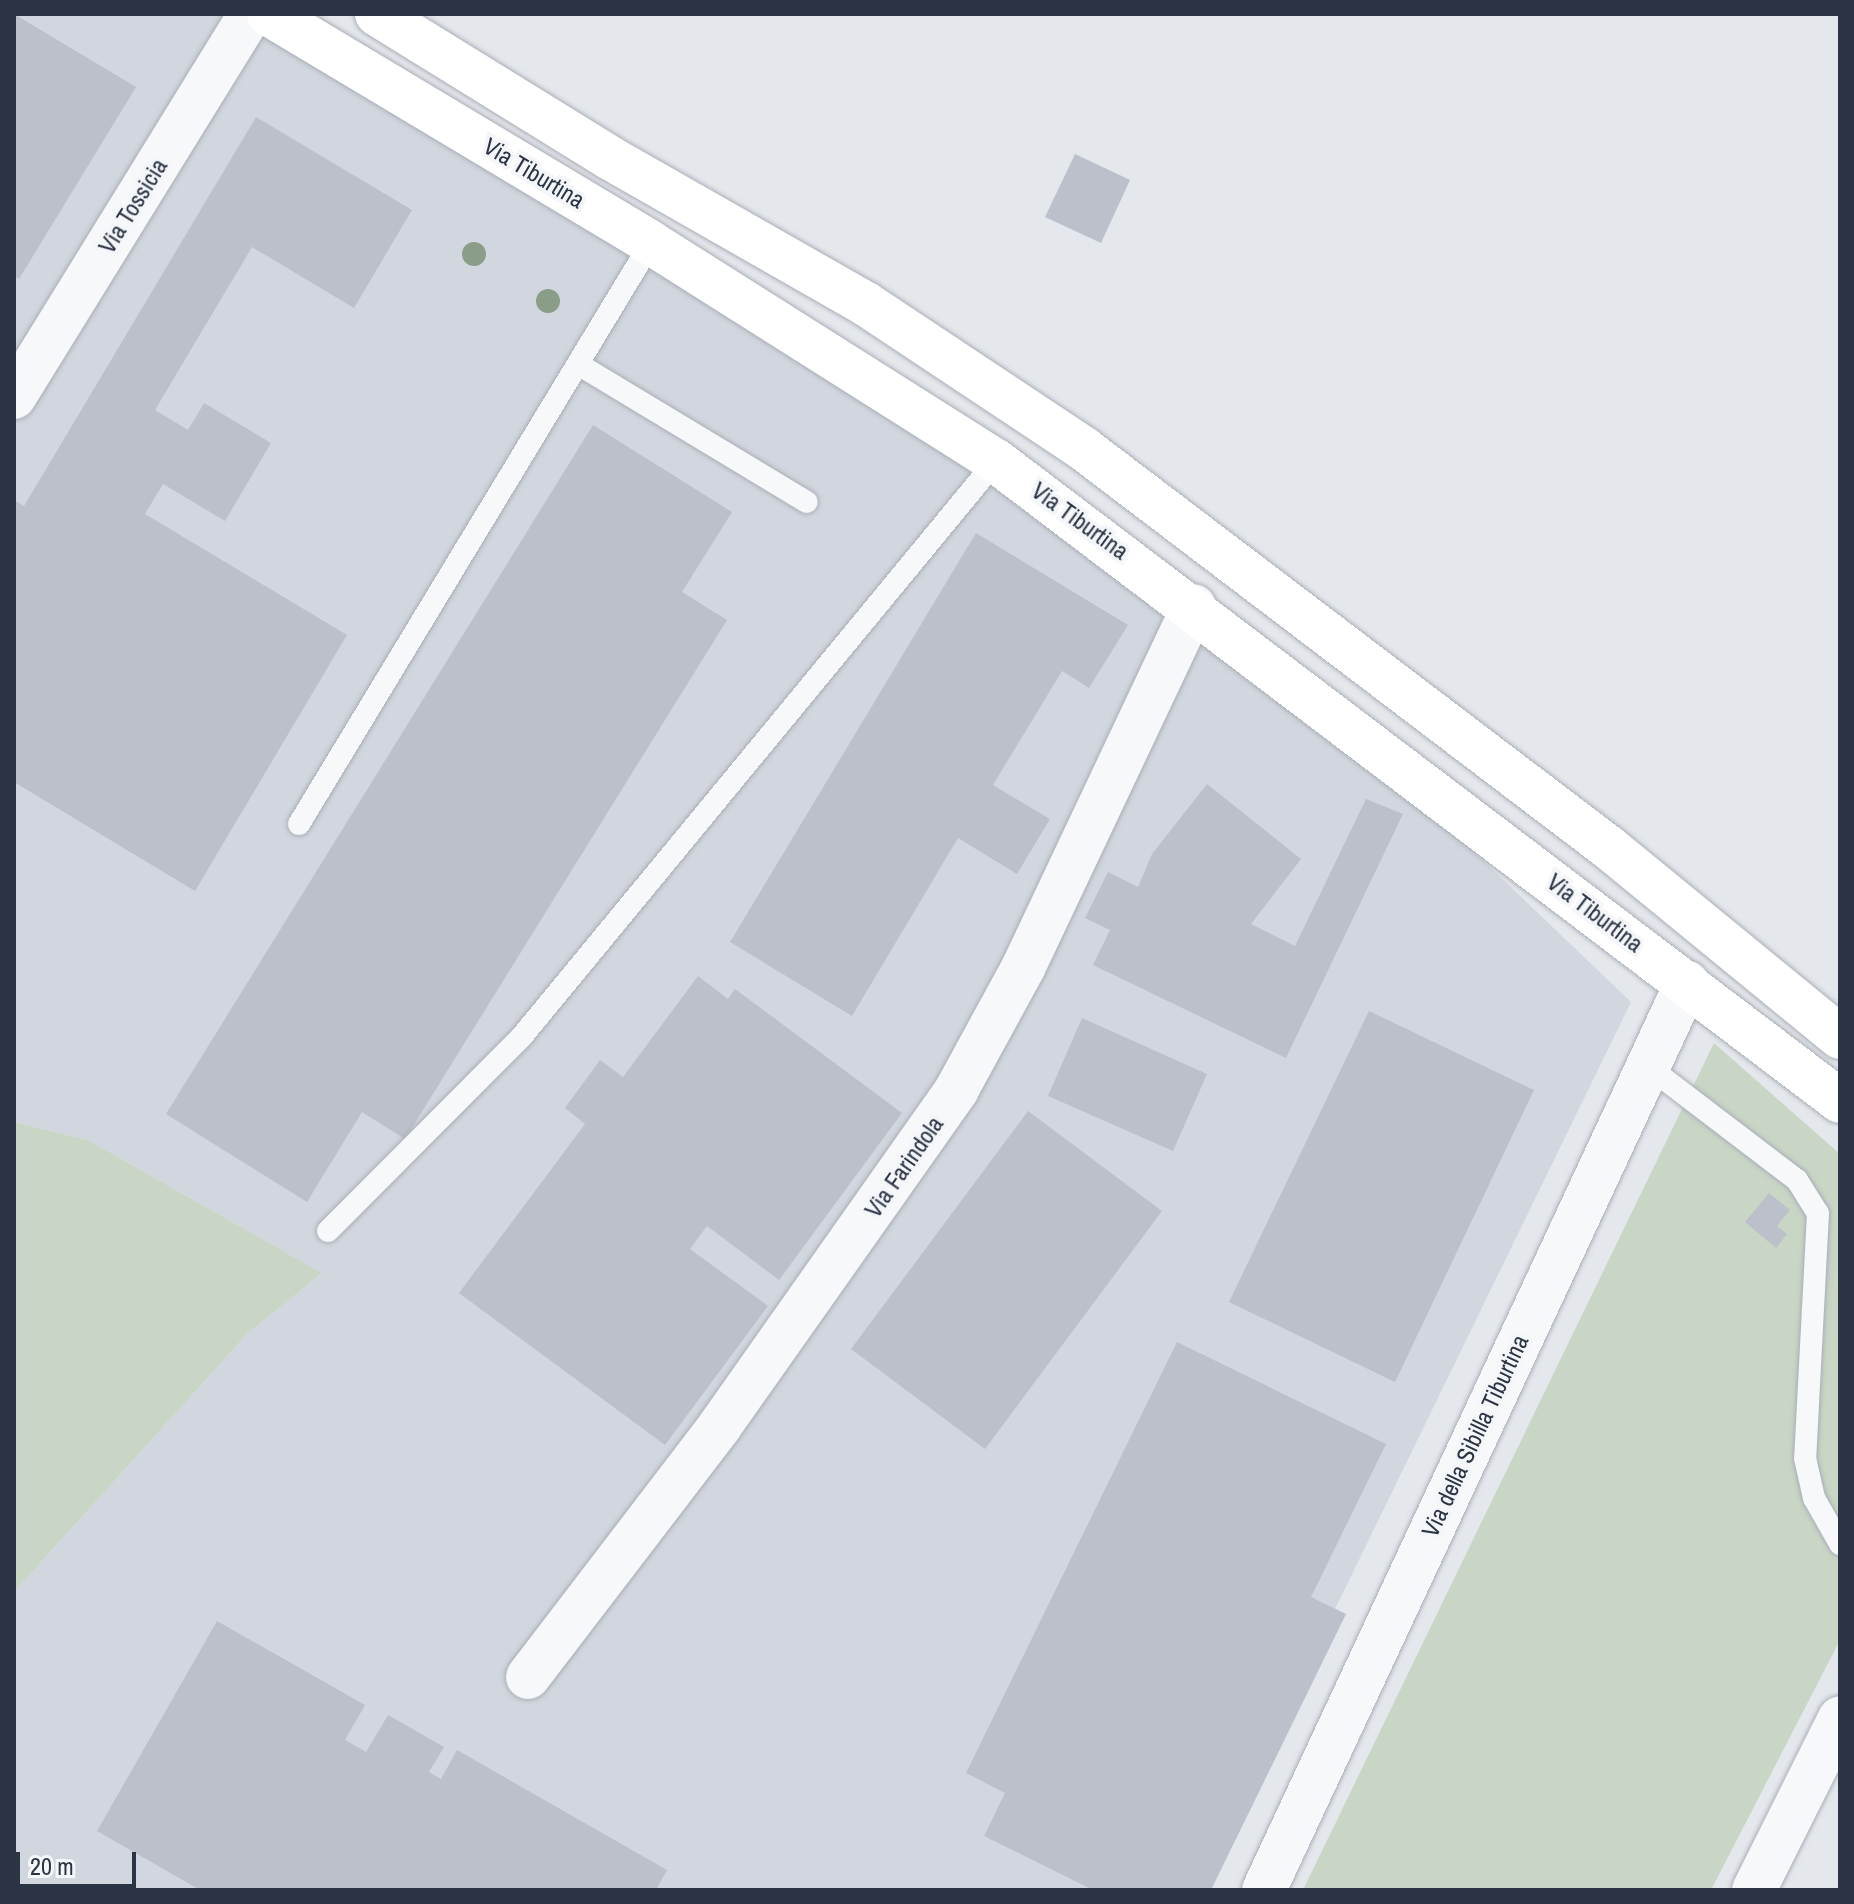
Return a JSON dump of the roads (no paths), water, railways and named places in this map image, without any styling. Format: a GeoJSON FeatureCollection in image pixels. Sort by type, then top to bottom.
{"type":"FeatureCollection","features":[{"type":"Feature","properties":{"kind":"main road","name":"Via Tiburtina"},"geometry":{"type":"LineString","coordinates":[[269,14],[651,243],[996,461],[1194,606],[1840,1101]]}},
{"type":"Feature","properties":{"kind":"main road"},"geometry":{"type":"LineString","coordinates":[[377,14],[610,158],[866,304],[1071,440],[1608,847],[1840,1037]]}},
{"type":"Feature","properties":{"kind":"main road"},"geometry":{"type":"LineString","coordinates":[[1763,1042],[1840,1112]]}},
{"type":"Feature","properties":{"kind":"street","name":"Via Tossicia"},"geometry":{"type":"LineString","coordinates":[[14,397],[251,14]]}},
{"type":"Feature","properties":{"kind":"street","name":"Via Farindola"},"geometry":{"type":"LineString","coordinates":[[528,1677],[719,1427],[963,1079],[1023,968],[1194,606]]}},
{"type":"Feature","properties":{"kind":"street","name":"Via della Sibilla Tiburtina"},"geometry":{"type":"LineString","coordinates":[[1264,1890],[1646,1065],[1687,983]]}},
{"type":"Feature","properties":{"kind":"street"},"geometry":{"type":"LineString","coordinates":[[1754,1890],[1840,1718]]}},
{"type":"Feature","properties":{"kind":"lane"},"geometry":{"type":"LineString","coordinates":[[299,824],[651,243]]}},
{"type":"Feature","properties":{"kind":"lane"},"geometry":{"type":"LineString","coordinates":[[578,364],[807,502]]}},
{"type":"Feature","properties":{"kind":"lane"},"geometry":{"type":"LineString","coordinates":[[328,1231],[523,1035],[996,461]]}},
{"type":"Feature","properties":{"kind":"lane"},"geometry":{"type":"LineString","coordinates":[[1646,1065],[1797,1180],[1818,1213],[1820,1237],[1804,1446],[1814,1498],[1840,1544]]}}]}
